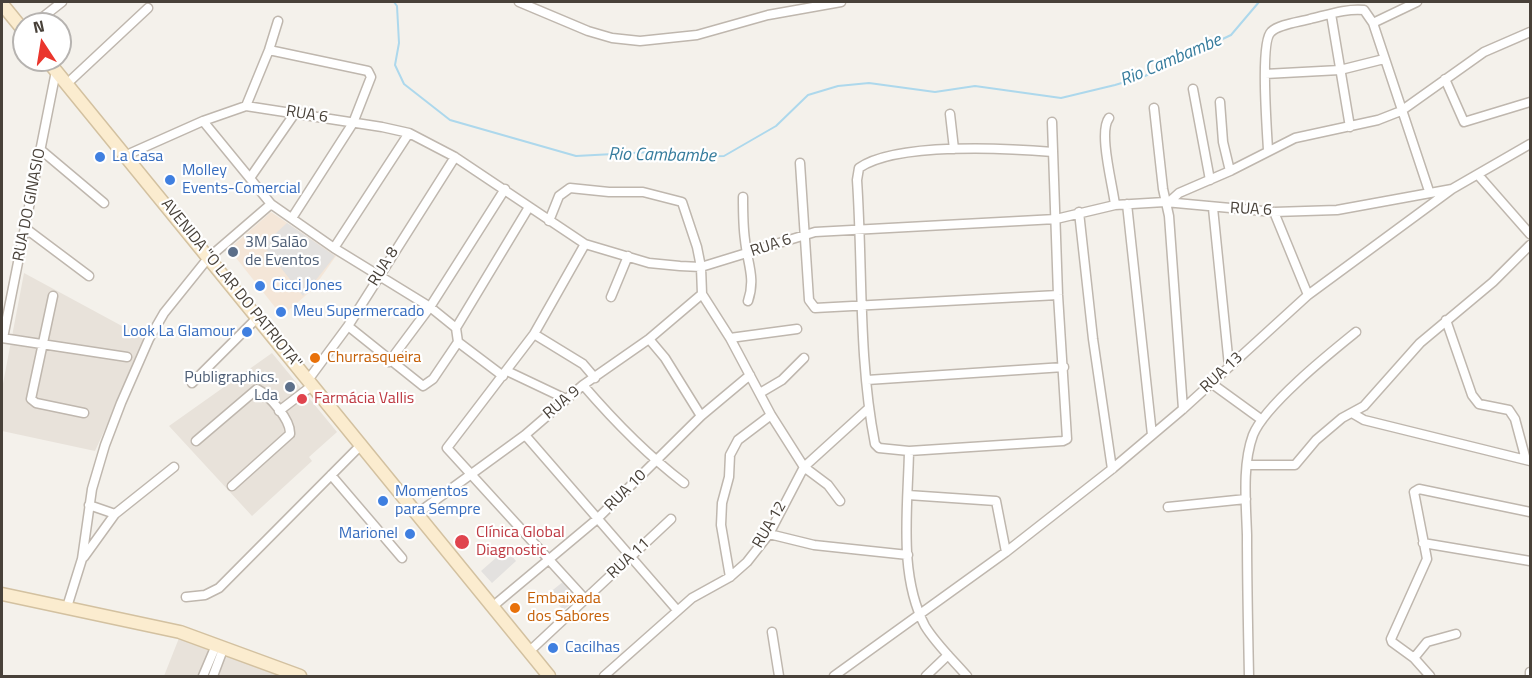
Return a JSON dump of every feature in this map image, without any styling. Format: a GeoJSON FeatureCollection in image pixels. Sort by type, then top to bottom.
{"type":"FeatureCollection","features":[{"type":"Feature","properties":{"kind":"main road"},"geometry":{"type":"LineString","coordinates":[[2,4],[12,16]]}},
{"type":"Feature","properties":{"kind":"main road","name":"AVENIDA \"O LAR DO PATRIOTA\""},"geometry":{"type":"LineString","coordinates":[[61,72],[549,676]]}},
{"type":"Feature","properties":{"kind":"main road","name":"AVENIDA \"O LAR DO PATRIOTA\""},"geometry":{"type":"LineString","coordinates":[[63,72],[72,79],[131,153],[258,317],[422,510],[557,676]]}},
{"type":"Feature","properties":{"kind":"main road"},"geometry":{"type":"LineString","coordinates":[[2,594],[180,632],[222,650],[300,676]]}},
{"type":"Feature","properties":{"kind":"street"},"geometry":{"type":"LineString","coordinates":[[49,12],[62,2]]}},
{"type":"Feature","properties":{"kind":"street"},"geometry":{"type":"LineString","coordinates":[[519,2],[588,31],[612,38],[640,41],[697,36],[768,15],[841,2]]}},
{"type":"Feature","properties":{"kind":"street"},"geometry":{"type":"LineString","coordinates":[[794,2],[794,12]]}},
{"type":"Feature","properties":{"kind":"street"},"geometry":{"type":"LineString","coordinates":[[1373,23],[1417,2]]}},
{"type":"Feature","properties":{"kind":"street"},"geometry":{"type":"LineString","coordinates":[[72,79],[148,8]]}},
{"type":"Feature","properties":{"kind":"street"},"geometry":{"type":"LineString","coordinates":[[1268,150],[1265,74],[1266,40],[1271,32],[1331,15],[1364,10],[1373,23],[1429,191]]}},
{"type":"Feature","properties":{"kind":"street"},"geometry":{"type":"LineString","coordinates":[[1331,15],[1350,127]]}},
{"type":"Feature","properties":{"kind":"street"},"geometry":{"type":"LineString","coordinates":[[246,106],[278,21]]}},
{"type":"Feature","properties":{"kind":"street"},"geometry":{"type":"LineString","coordinates":[[1167,202],[1179,193],[1230,171],[1294,138],[1378,120],[1401,111],[1484,52],[1530,32]]}},
{"type":"Feature","properties":{"kind":"street"},"geometry":{"type":"LineString","coordinates":[[269,50],[334,62],[371,74],[352,123],[292,218]]}},
{"type":"Feature","properties":{"kind":"street"},"geometry":{"type":"LineString","coordinates":[[1265,74],[1340,70],[1384,59]]}},
{"type":"Feature","properties":{"kind":"street","name":"RUA DO GINASIO"},"geometry":{"type":"LineString","coordinates":[[2,338],[55,72]]}},
{"type":"Feature","properties":{"kind":"street"},"geometry":{"type":"LineString","coordinates":[[1444,79],[1464,122],[1530,102]]}},
{"type":"Feature","properties":{"kind":"street"},"geometry":{"type":"LineString","coordinates":[[1192,89],[1210,180]]}},
{"type":"Feature","properties":{"kind":"street"},"geometry":{"type":"LineString","coordinates":[[1220,102],[1223,142],[1230,171]]}},
{"type":"Feature","properties":{"kind":"street","name":"RUA 6"},"geometry":{"type":"LineString","coordinates":[[131,153],[203,121],[246,106],[410,134],[455,157],[585,244],[662,265],[701,267],[804,235],[860,229],[1056,219],[1115,205],[1167,202],[1274,212],[1337,210],[1429,191],[1452,189]]}},
{"type":"Feature","properties":{"kind":"street"},"geometry":{"type":"LineString","coordinates":[[1154,108],[1169,216],[1183,409]]}},
{"type":"Feature","properties":{"kind":"street"},"geometry":{"type":"LineString","coordinates":[[250,178],[295,113]]}},
{"type":"Feature","properties":{"kind":"street"},"geometry":{"type":"LineString","coordinates":[[950,114],[954,149]]}},
{"type":"Feature","properties":{"kind":"street"},"geometry":{"type":"LineString","coordinates":[[1109,118],[1106,126],[1106,147],[1115,205]]}},
{"type":"Feature","properties":{"kind":"street"},"geometry":{"type":"LineString","coordinates":[[203,121],[271,204],[378,277],[430,307],[456,328]]}},
{"type":"Feature","properties":{"kind":"street"},"geometry":{"type":"LineString","coordinates":[[1052,122],[1058,295],[1067,439],[909,451],[879,448],[875,444],[869,408],[861,304],[857,180],[859,168],[876,159],[895,155],[954,149],[1053,152]]}},
{"type":"Feature","properties":{"kind":"street"},"geometry":{"type":"LineString","coordinates":[[334,248],[410,134]]}},
{"type":"Feature","properties":{"kind":"street","name":"RUA 13"},"geometry":{"type":"LineString","coordinates":[[834,676],[1006,552],[1112,469],[1183,409],[1308,295],[1452,189],[1479,176],[1530,144]]}},
{"type":"Feature","properties":{"kind":"street"},"geometry":{"type":"LineString","coordinates":[[41,150],[104,203]]}},
{"type":"Feature","properties":{"kind":"street","name":"RUA 8"},"geometry":{"type":"LineString","coordinates":[[279,411],[312,380],[455,157]]}},
{"type":"Feature","properties":{"kind":"street"},"geometry":{"type":"LineString","coordinates":[[800,163],[811,305],[815,308],[1058,295]]}},
{"type":"Feature","properties":{"kind":"street"},"geometry":{"type":"LineString","coordinates":[[1479,176],[1530,234]]}},
{"type":"Feature","properties":{"kind":"street"},"geometry":{"type":"LineString","coordinates":[[549,220],[559,196],[570,188],[609,192],[643,192],[678,200],[687,213],[701,267],[702,294],[730,338],[771,415],[804,467],[828,485],[840,501]]}},
{"type":"Feature","properties":{"kind":"street"},"geometry":{"type":"LineString","coordinates":[[389,362],[430,307],[505,189]]}},
{"type":"Feature","properties":{"kind":"street"},"geometry":{"type":"LineString","coordinates":[[743,197],[745,242],[749,253],[753,286],[748,300]]}},
{"type":"Feature","properties":{"kind":"street"},"geometry":{"type":"LineString","coordinates":[[67,607],[82,559],[89,505],[105,445],[148,339],[164,313],[211,255],[271,204]]}},
{"type":"Feature","properties":{"kind":"street"},"geometry":{"type":"LineString","coordinates":[[1127,204],[1152,435]]}},
{"type":"Feature","properties":{"kind":"street"},"geometry":{"type":"LineString","coordinates":[[348,326],[419,385],[426,385],[458,342],[456,328],[529,207]]}},
{"type":"Feature","properties":{"kind":"street"},"geometry":{"type":"LineString","coordinates":[[1213,208],[1229,366]]}},
{"type":"Feature","properties":{"kind":"street"},"geometry":{"type":"LineString","coordinates":[[1079,212],[1093,339],[1112,469]]}},
{"type":"Feature","properties":{"kind":"street"},"geometry":{"type":"LineString","coordinates":[[1274,212],[1308,295]]}},
{"type":"Feature","properties":{"kind":"street"},"geometry":{"type":"LineString","coordinates":[[25,228],[90,276]]}},
{"type":"Feature","properties":{"kind":"street"},"geometry":{"type":"LineString","coordinates":[[584,598],[471,472],[448,451],[447,445],[534,334],[585,244]]}},
{"type":"Feature","properties":{"kind":"street"},"geometry":{"type":"LineString","coordinates":[[1247,465],[1295,465],[1316,440],[1364,406],[1420,343],[1493,282],[1530,245]]}},
{"type":"Feature","properties":{"kind":"street"},"geometry":{"type":"LineString","coordinates":[[611,297],[628,256]]}},
{"type":"Feature","properties":{"kind":"street","name":"RUA 9"},"geometry":{"type":"LineString","coordinates":[[422,510],[471,472],[525,435],[583,385],[649,339],[702,294]]}},
{"type":"Feature","properties":{"kind":"street"},"geometry":{"type":"LineString","coordinates":[[53,296],[31,394],[32,401],[84,413]]}},
{"type":"Feature","properties":{"kind":"street"},"geometry":{"type":"LineString","coordinates":[[192,384],[258,317]]}},
{"type":"Feature","properties":{"kind":"street"},"geometry":{"type":"LineString","coordinates":[[1446,320],[1472,395],[1479,404],[1509,410],[1515,419],[1528,461]]}},
{"type":"Feature","properties":{"kind":"street"},"geometry":{"type":"LineString","coordinates":[[730,338],[797,328]]}},
{"type":"Feature","properties":{"kind":"street"},"geometry":{"type":"LineString","coordinates":[[1249,676],[1246,499],[1247,465],[1254,434],[1262,420],[1332,351],[1356,332]]}},
{"type":"Feature","properties":{"kind":"street"},"geometry":{"type":"LineString","coordinates":[[534,334],[583,364],[595,378]]}},
{"type":"Feature","properties":{"kind":"street"},"geometry":{"type":"LineString","coordinates":[[2,338],[127,357]]}},
{"type":"Feature","properties":{"kind":"street"},"geometry":{"type":"LineString","coordinates":[[649,339],[665,358],[701,416]]}},
{"type":"Feature","properties":{"kind":"street"},"geometry":{"type":"LineString","coordinates":[[458,342],[505,373],[566,399]]}},
{"type":"Feature","properties":{"kind":"street"},"geometry":{"type":"LineString","coordinates":[[760,393],[777,384],[804,358]]}},
{"type":"Feature","properties":{"kind":"street"},"geometry":{"type":"LineString","coordinates":[[867,380],[1064,367]]}},
{"type":"Feature","properties":{"kind":"street","name":"RUA 10"},"geometry":{"type":"LineString","coordinates":[[498,602],[596,520],[701,416],[750,375]]}},
{"type":"Feature","properties":{"kind":"street"},"geometry":{"type":"LineString","coordinates":[[1211,383],[1262,420]]}},
{"type":"Feature","properties":{"kind":"street"},"geometry":{"type":"LineString","coordinates":[[583,385],[616,423],[655,461],[684,483]]}},
{"type":"Feature","properties":{"kind":"street"},"geometry":{"type":"LineString","coordinates":[[196,441],[257,389],[279,411],[290,427],[290,434],[232,486]]}},
{"type":"Feature","properties":{"kind":"street","name":"RUA 12"},"geometry":{"type":"LineString","coordinates":[[604,676],[692,598],[730,577],[747,562],[769,534],[804,467],[869,408]]}},
{"type":"Feature","properties":{"kind":"street"},"geometry":{"type":"LineString","coordinates":[[1353,413],[1364,420],[1528,461]]}},
{"type":"Feature","properties":{"kind":"street"},"geometry":{"type":"LineString","coordinates":[[730,577],[721,525],[722,503],[729,477],[730,455],[738,440],[771,415]]}},
{"type":"Feature","properties":{"kind":"street"},"geometry":{"type":"LineString","coordinates":[[525,435],[596,520],[677,610]]}},
{"type":"Feature","properties":{"kind":"street"},"geometry":{"type":"LineString","coordinates":[[186,597],[205,595],[219,588],[361,445]]}},
{"type":"Feature","properties":{"kind":"street"},"geometry":{"type":"LineString","coordinates":[[909,451],[910,581],[925,625],[967,676]]}},
{"type":"Feature","properties":{"kind":"street"},"geometry":{"type":"LineString","coordinates":[[82,559],[115,514],[174,467]]}},
{"type":"Feature","properties":{"kind":"street"},"geometry":{"type":"LineString","coordinates":[[331,475],[402,558]]}},
{"type":"Feature","properties":{"kind":"street"},"geometry":{"type":"LineString","coordinates":[[1430,676],[1414,658],[1391,639],[1426,566],[1427,559],[1413,496],[1416,489],[1530,513]]}},
{"type":"Feature","properties":{"kind":"street"},"geometry":{"type":"LineString","coordinates":[[909,495],[996,501],[1006,552]]}},
{"type":"Feature","properties":{"kind":"street"},"geometry":{"type":"LineString","coordinates":[[1168,507],[1246,499]]}},
{"type":"Feature","properties":{"kind":"street"},"geometry":{"type":"LineString","coordinates":[[89,505],[115,514]]}},
{"type":"Feature","properties":{"kind":"street","name":"RUA 11"},"geometry":{"type":"LineString","coordinates":[[534,647],[584,598],[631,559],[671,519]]}},
{"type":"Feature","properties":{"kind":"street"},"geometry":{"type":"LineString","coordinates":[[769,534],[824,547],[908,555]]}},
{"type":"Feature","properties":{"kind":"street"},"geometry":{"type":"LineString","coordinates":[[1423,543],[1530,561]]}},
{"type":"Feature","properties":{"kind":"street"},"geometry":{"type":"LineString","coordinates":[[771,632],[779,676]]}},
{"type":"Feature","properties":{"kind":"street"},"geometry":{"type":"LineString","coordinates":[[1414,658],[1427,642],[1456,634]]}},
{"type":"Feature","properties":{"kind":"street"},"geometry":{"type":"LineString","coordinates":[[203,676],[222,650]]}},
{"type":"Feature","properties":{"kind":"street"},"geometry":{"type":"LineString","coordinates":[[213,676],[222,650]]}},
{"type":"Feature","properties":{"kind":"street"},"geometry":{"type":"LineString","coordinates":[[926,676],[948,655]]}},
{"type":"Feature","properties":{"kind":"shaded area"},"geometry":{"type":"Polygon","coordinates":[[[271,212],[336,256],[312,290],[282,316],[229,249],[271,212]]]}},
{"type":"Feature","properties":{"kind":"shaded area"},"geometry":{"type":"Polygon","coordinates":[[[287,223],[335,256],[303,296],[263,245],[287,223]]]}},
{"type":"Feature","properties":{"kind":"shaded area"},"geometry":{"type":"Polygon","coordinates":[[[24,273],[146,339],[95,451],[2,431],[2,389],[24,273]]]}},
{"type":"Feature","properties":{"kind":"shaded area"},"geometry":{"type":"Polygon","coordinates":[[[272,353],[337,432],[309,457],[312,461],[252,516],[169,426],[272,353]]]}},
{"type":"Feature","properties":{"kind":"shaded area"},"geometry":{"type":"Polygon","coordinates":[[[506,549],[516,561],[492,583],[481,571],[506,549]]]}},
{"type":"Feature","properties":{"kind":"shaded area"},"geometry":{"type":"Polygon","coordinates":[[[564,581],[579,598],[563,610],[549,593],[564,581]]]}},
{"type":"Feature","properties":{"kind":"shaded area"},"geometry":{"type":"Polygon","coordinates":[[[181,633],[228,651],[295,676],[164,676],[181,633]]]}},
{"type":"Feature","properties":{"kind":"waterway","name":"Rio Cambambe"},"geometry":{"type":"LineString","coordinates":[[394,2],[397,6],[399,43],[395,65],[404,84],[450,120],[576,156],[651,152],[691,157],[724,156],[776,126],[808,95],[838,86],[869,83],[935,92],[975,86],[1061,98],[1115,85],[1145,76],[1231,35],[1259,2]]}},
{"type":"Feature","properties":{"kind":"place","name":"La Casa"},"geometry":{"type":"Point","coordinates":[100,157]}},
{"type":"Feature","properties":{"kind":"place","name":"Molley Events-Comercial"},"geometry":{"type":"Point","coordinates":[170,180]}},
{"type":"Feature","properties":{"kind":"place","name":"3M Salão de Eventos"},"geometry":{"type":"Point","coordinates":[233,252]}},
{"type":"Feature","properties":{"kind":"place","name":"Cicci Jones"},"geometry":{"type":"Point","coordinates":[260,286]}},
{"type":"Feature","properties":{"kind":"place","name":"Meu Supermercado"},"geometry":{"type":"Point","coordinates":[281,312]}},
{"type":"Feature","properties":{"kind":"place","name":"Look La Glamour"},"geometry":{"type":"Point","coordinates":[247,332]}},
{"type":"Feature","properties":{"kind":"place","name":"Churrasqueira"},"geometry":{"type":"Point","coordinates":[315,358]}},
{"type":"Feature","properties":{"kind":"place","name":"Publigraphics. Lda"},"geometry":{"type":"Point","coordinates":[290,387]}},
{"type":"Feature","properties":{"kind":"place","name":"Farmácia Vallis"},"geometry":{"type":"Point","coordinates":[302,399]}},
{"type":"Feature","properties":{"kind":"place","name":"Momentos para Sempre"},"geometry":{"type":"Point","coordinates":[383,501]}},
{"type":"Feature","properties":{"kind":"place","name":"Marionel"},"geometry":{"type":"Point","coordinates":[410,534]}},
{"type":"Feature","properties":{"kind":"place","name":"Clínica Global Diagnostic"},"geometry":{"type":"Point","coordinates":[462,542]}},
{"type":"Feature","properties":{"kind":"place","name":"Embaixada dos Sabores"},"geometry":{"type":"Point","coordinates":[515,608]}},
{"type":"Feature","properties":{"kind":"place","name":"Cacilhas"},"geometry":{"type":"Point","coordinates":[553,648]}}]}
